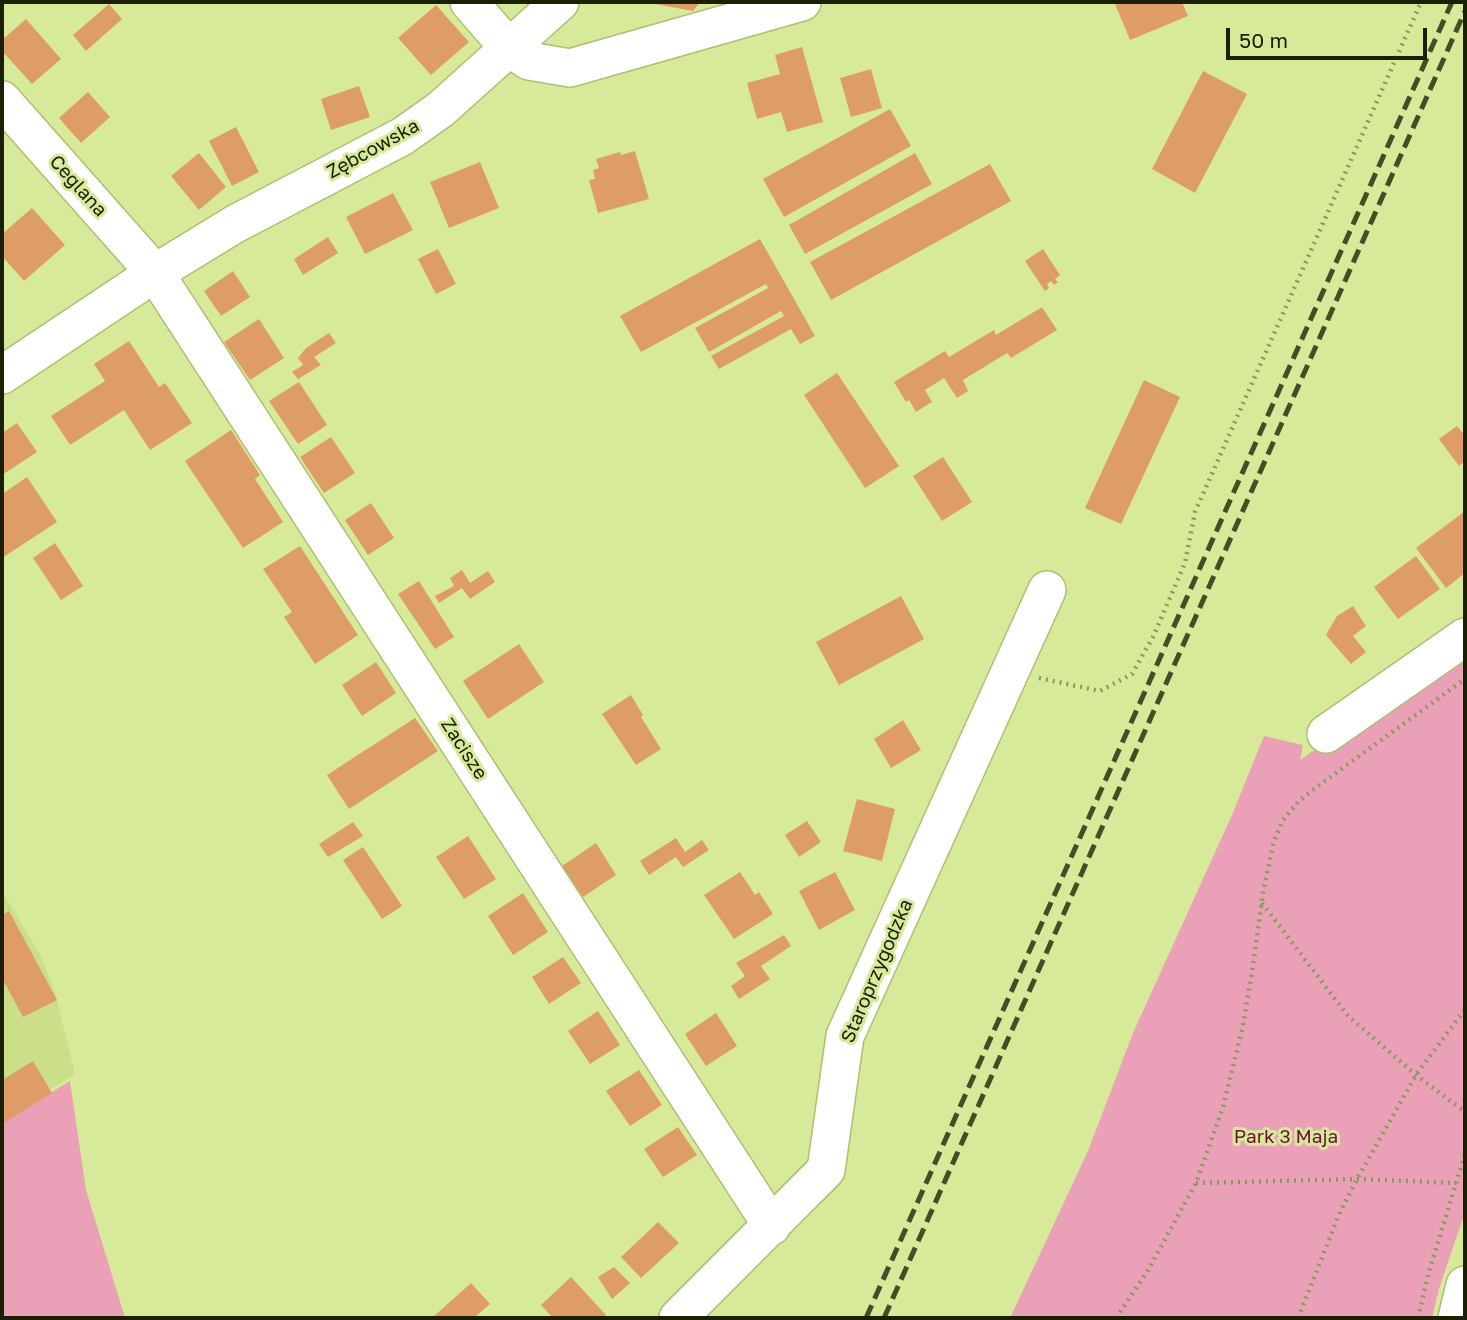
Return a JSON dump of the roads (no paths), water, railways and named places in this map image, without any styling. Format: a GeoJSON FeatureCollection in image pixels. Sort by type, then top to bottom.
{"type":"FeatureCollection","features":[{"type":"Feature","properties":{"kind":"street"},"geometry":{"type":"LineString","coordinates":[[469,2],[509,48],[529,61],[570,68],[802,2]]}},
{"type":"Feature","properties":{"kind":"street","name":"Zębcowska"},"geometry":{"type":"LineString","coordinates":[[2,375],[155,273],[278,199],[403,136],[441,109],[560,2]]}},
{"type":"Feature","properties":{"kind":"street","name":"Ceglana"},"geometry":{"type":"LineString","coordinates":[[2,100],[155,273]]}},
{"type":"Feature","properties":{"kind":"street","name":"Zacisze"},"geometry":{"type":"LineString","coordinates":[[155,273],[772,1226]]}},
{"type":"Feature","properties":{"kind":"street","name":"Staroprzygodzka"},"geometry":{"type":"LineString","coordinates":[[678,1318],[825,1170],[845,1036],[1047,590]]}},
{"type":"Feature","properties":{"kind":"street"},"geometry":{"type":"LineString","coordinates":[[1326,734],[1465,637]]}},
{"type":"Feature","properties":{"kind":"railway"},"geometry":{"type":"LineString","coordinates":[[866,1318],[1452,2]]}},
{"type":"Feature","properties":{"kind":"railway"},"geometry":{"type":"LineString","coordinates":[[884,1318],[1465,11]]}},
{"type":"Feature","properties":{"kind":"park label","name":"Park 3 Maja"},"geometry":{"type":"Point","coordinates":[1286,1137]}}]}
